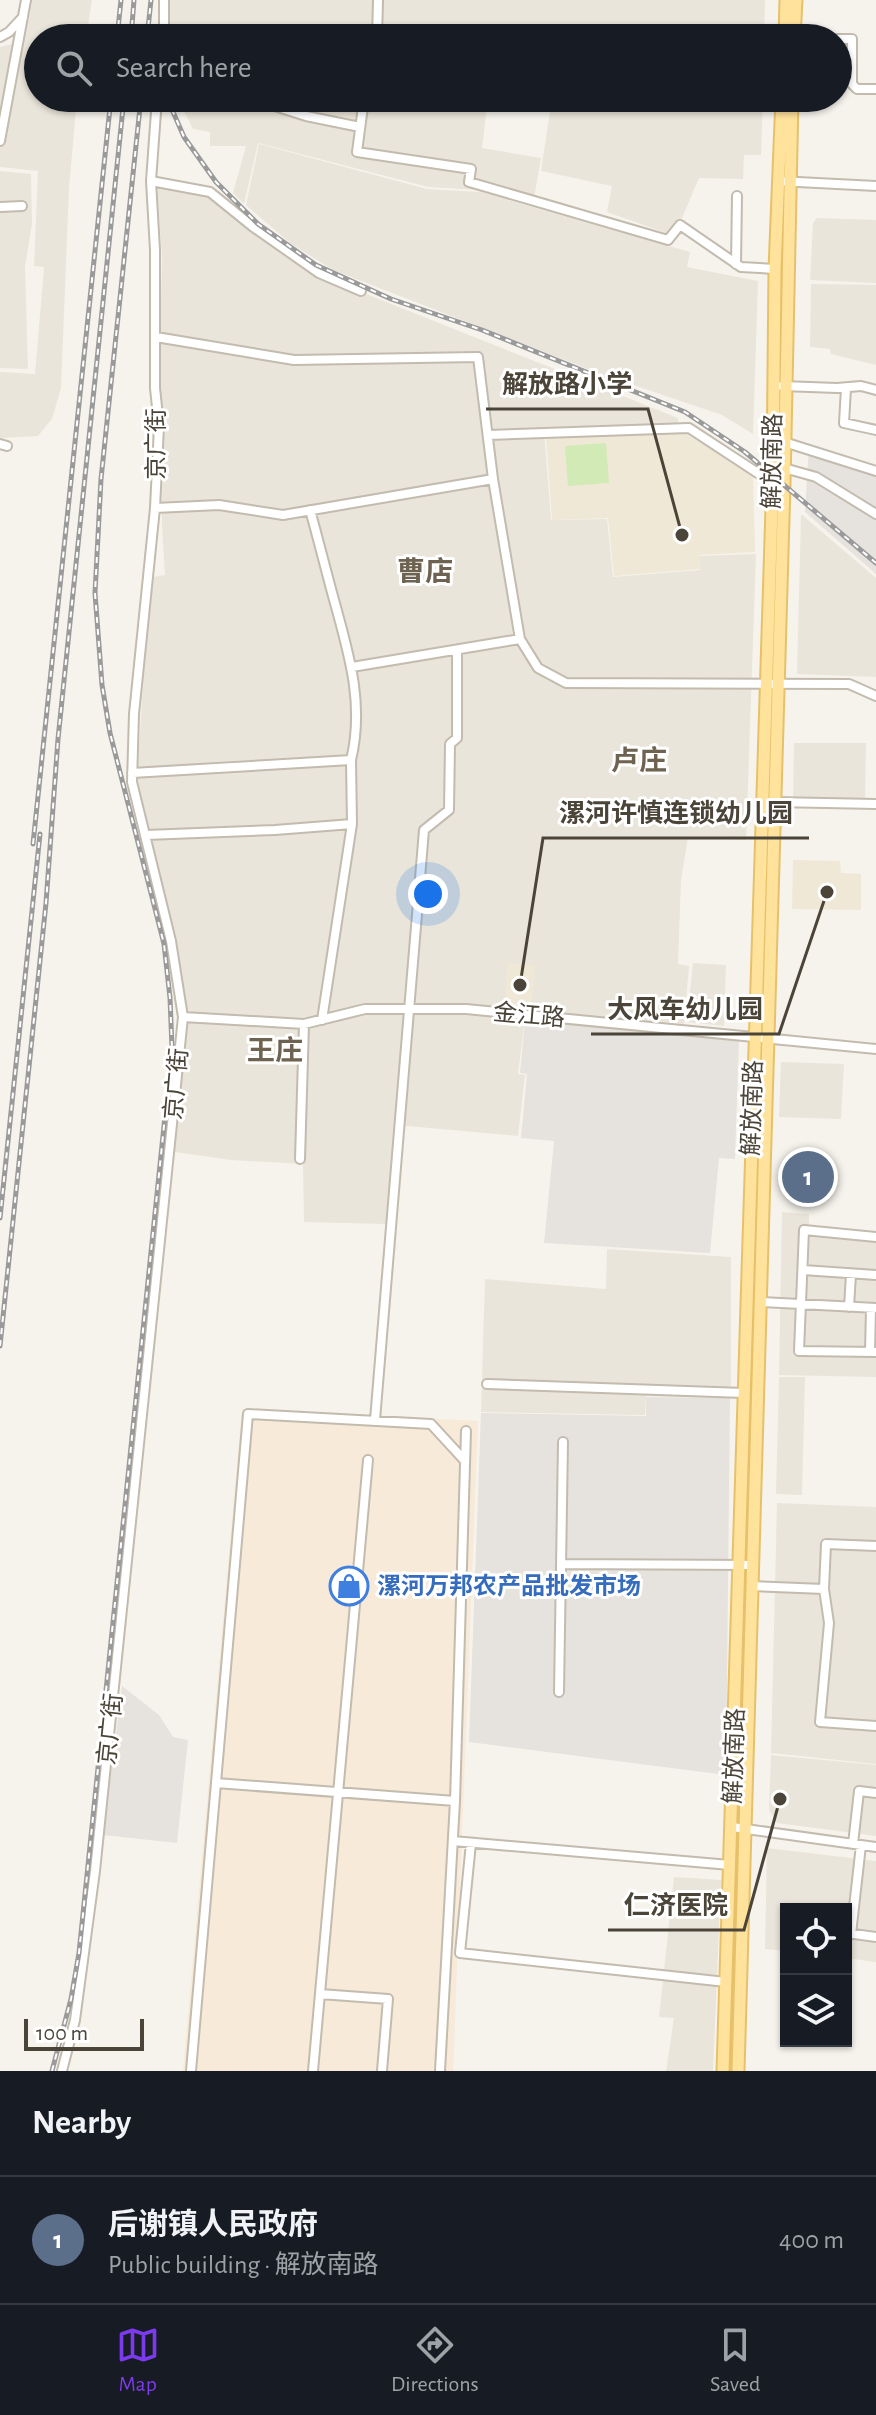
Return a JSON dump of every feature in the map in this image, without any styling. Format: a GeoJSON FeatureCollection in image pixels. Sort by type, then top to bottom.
{"type":"FeatureCollection","features":[{"type":"Feature","properties":{"kind":"main road"},"geometry":{"type":"LineString","coordinates":[[785,24],[786,0]]}},
{"type":"Feature","properties":{"kind":"main road"},"geometry":{"type":"LineString","coordinates":[[795,24],[796,0]]}},
{"type":"Feature","properties":{"kind":"main road","name":"解放南路"},"geometry":{"type":"LineString","coordinates":[[723,2071],[744,1393],[760,1036],[771,682],[773,483],[779,386],[784,181],[782,112]]}},
{"type":"Feature","properties":{"kind":"main road","name":"解放南路"},"geometry":{"type":"LineString","coordinates":[[738,2071],[760,1302],[760,1036],[774,802],[771,682],[784,468],[775,269],[791,112]]}},
{"type":"Feature","properties":{"kind":"street"},"geometry":{"type":"LineString","coordinates":[[0,141],[26,0]]}},
{"type":"Feature","properties":{"kind":"street"},"geometry":{"type":"LineString","coordinates":[[164,0],[164,24]]}},
{"type":"Feature","properties":{"kind":"street"},"geometry":{"type":"LineString","coordinates":[[377,24],[378,0]]}},
{"type":"Feature","properties":{"kind":"street"},"geometry":{"type":"LineString","coordinates":[[0,37],[23,16]]}},
{"type":"Feature","properties":{"kind":"street"},"geometry":{"type":"LineString","coordinates":[[852,39],[852,84],[857,89],[876,89]]}},
{"type":"Feature","properties":{"kind":"street","name":"京广街"},"geometry":{"type":"LineString","coordinates":[[62,2071],[75,2020],[95,1871],[183,1017],[171,941],[132,782],[134,714],[155,508],[159,426],[155,388],[151,181],[156,112]]}},
{"type":"Feature","properties":{"kind":"street"},"geometry":{"type":"LineString","coordinates":[[293,112],[360,127]]}},
{"type":"Feature","properties":{"kind":"street"},"geometry":{"type":"LineString","coordinates":[[362,112],[357,152],[471,169],[469,182],[668,240],[680,225],[741,267],[775,269]]}},
{"type":"Feature","properties":{"kind":"street"},"geometry":{"type":"LineString","coordinates":[[151,181],[210,192],[319,273],[361,291]]}},
{"type":"Feature","properties":{"kind":"street"},"geometry":{"type":"LineString","coordinates":[[784,181],[876,186]]}},
{"type":"Feature","properties":{"kind":"street"},"geometry":{"type":"LineString","coordinates":[[736,264],[737,196]]}},
{"type":"Feature","properties":{"kind":"street"},"geometry":{"type":"LineString","coordinates":[[0,207],[22,206]]}},
{"type":"Feature","properties":{"kind":"street"},"geometry":{"type":"LineString","coordinates":[[156,337],[294,360],[478,357],[493,479],[520,639],[538,668],[566,683],[849,684],[876,696]]}},
{"type":"Feature","properties":{"kind":"street"},"geometry":{"type":"LineString","coordinates":[[779,386],[861,386],[876,390]]}},
{"type":"Feature","properties":{"kind":"street"},"geometry":{"type":"LineString","coordinates":[[846,388],[844,423],[876,430]]}},
{"type":"Feature","properties":{"kind":"street"},"geometry":{"type":"LineString","coordinates":[[488,435],[689,428],[773,483]]}},
{"type":"Feature","properties":{"kind":"street"},"geometry":{"type":"LineString","coordinates":[[784,442],[876,471]]}},
{"type":"Feature","properties":{"kind":"street"},"geometry":{"type":"LineString","coordinates":[[784,468],[816,477],[876,514]]}},
{"type":"Feature","properties":{"kind":"street"},"geometry":{"type":"LineString","coordinates":[[155,508],[219,505],[283,515],[493,479]]}},
{"type":"Feature","properties":{"kind":"street"},"geometry":{"type":"LineString","coordinates":[[310,510],[352,667],[357,701],[351,760],[352,824],[322,1020]]}},
{"type":"Feature","properties":{"kind":"street"},"geometry":{"type":"LineString","coordinates":[[352,667],[520,639]]}},
{"type":"Feature","properties":{"kind":"street"},"geometry":{"type":"LineString","coordinates":[[375,1420],[424,830],[449,810],[450,744],[457,738],[457,650]]}},
{"type":"Feature","properties":{"kind":"street"},"geometry":{"type":"LineString","coordinates":[[132,773],[351,760]]}},
{"type":"Feature","properties":{"kind":"street"},"geometry":{"type":"LineString","coordinates":[[774,802],[876,804]]}},
{"type":"Feature","properties":{"kind":"street"},"geometry":{"type":"LineString","coordinates":[[146,835],[352,824]]}},
{"type":"Feature","properties":{"kind":"street","name":"金江路"},"geometry":{"type":"LineString","coordinates":[[183,1017],[304,1024],[365,1009],[466,1009],[876,1049]]}},
{"type":"Feature","properties":{"kind":"street"},"geometry":{"type":"LineString","coordinates":[[300,1159],[304,1024]]}},
{"type":"Feature","properties":{"kind":"street"},"geometry":{"type":"LineString","coordinates":[[760,1302],[801,1304],[849,1307],[874,1308],[873,1352],[799,1351],[801,1304],[803,1270],[804,1230],[876,1237]]}},
{"type":"Feature","properties":{"kind":"street"},"geometry":{"type":"LineString","coordinates":[[803,1270],[876,1275]]}},
{"type":"Feature","properties":{"kind":"street"},"geometry":{"type":"LineString","coordinates":[[849,1307],[851,1274]]}},
{"type":"Feature","properties":{"kind":"street"},"geometry":{"type":"LineString","coordinates":[[487,1384],[744,1393]]}},
{"type":"Feature","properties":{"kind":"street"},"geometry":{"type":"LineString","coordinates":[[191,2071],[248,1414],[431,1424],[465,1461]]}},
{"type":"Feature","properties":{"kind":"street"},"geometry":{"type":"LineString","coordinates":[[440,2071],[455,1801],[466,1431]]}},
{"type":"Feature","properties":{"kind":"street"},"geometry":{"type":"LineString","coordinates":[[559,1692],[563,1442]]}},
{"type":"Feature","properties":{"kind":"street"},"geometry":{"type":"LineString","coordinates":[[313,2071],[368,1460]]}},
{"type":"Feature","properties":{"kind":"street"},"geometry":{"type":"LineString","coordinates":[[876,1546],[826,1544],[824,1589],[829,1623],[820,1722],[876,1726]]}},
{"type":"Feature","properties":{"kind":"street"},"geometry":{"type":"LineString","coordinates":[[561,1564],[753,1565]]}},
{"type":"Feature","properties":{"kind":"street"},"geometry":{"type":"LineString","coordinates":[[752,1586],[824,1589]]}},
{"type":"Feature","properties":{"kind":"street"},"geometry":{"type":"LineString","coordinates":[[216,1783],[455,1801]]}},
{"type":"Feature","properties":{"kind":"street"},"geometry":{"type":"LineString","coordinates":[[852,1903],[859,1791],[876,1793]]}},
{"type":"Feature","properties":{"kind":"street"},"geometry":{"type":"LineString","coordinates":[[732,1827],[876,1847]]}},
{"type":"Feature","properties":{"kind":"street"},"geometry":{"type":"LineString","coordinates":[[453,1841],[730,1865]]}},
{"type":"Feature","properties":{"kind":"street"},"geometry":{"type":"LineString","coordinates":[[471,1843],[460,1953],[726,1982]]}},
{"type":"Feature","properties":{"kind":"street"},"geometry":{"type":"LineString","coordinates":[[852,1933],[876,1937]]}},
{"type":"Feature","properties":{"kind":"street"},"geometry":{"type":"LineString","coordinates":[[320,1994],[388,1999],[382,2071]]}},
{"type":"Feature","properties":{"kind":"shaded area"},"geometry":{"type":"Polygon","coordinates":[[[30,0],[92,0],[88,24],[25,24],[30,0]]]}},
{"type":"Feature","properties":{"kind":"shaded area"},"geometry":{"type":"Polygon","coordinates":[[[161,0],[765,0],[764,24],[162,24],[161,0]]]}},
{"type":"Feature","properties":{"kind":"shaded area"},"geometry":{"type":"Polygon","coordinates":[[[24,32],[24,112],[76,112],[69,188],[61,388],[52,419],[38,436],[0,438],[0,372],[35,374],[44,267],[34,266],[38,171],[0,167],[0,47],[22,42],[24,32]]]}},
{"type":"Feature","properties":{"kind":"shaded area"},"geometry":{"type":"Polygon","coordinates":[[[184,112],[486,112],[482,148],[541,158],[533,204],[481,190],[428,187],[258,143],[244,204],[233,193],[246,146],[210,146],[210,132],[193,129],[184,112]]]}},
{"type":"Feature","properties":{"kind":"shaded area"},"geometry":{"type":"Polygon","coordinates":[[[550,112],[763,112],[761,155],[744,155],[743,179],[699,178],[682,218],[669,234],[607,212],[612,186],[541,171],[550,112]]]}},
{"type":"Feature","properties":{"kind":"shaded area"},"geometry":{"type":"Polygon","coordinates":[[[259,144],[427,189],[480,192],[690,252],[687,267],[758,281],[753,434],[722,415],[601,374],[333,270],[290,243],[246,205],[259,144]]]}},
{"type":"Feature","properties":{"kind":"shaded area"},"geometry":{"type":"Polygon","coordinates":[[[0,171],[31,174],[32,224],[25,267],[28,369],[0,368],[0,171]]]}},
{"type":"Feature","properties":{"kind":"shaded area"},"geometry":{"type":"Polygon","coordinates":[[[157,185],[209,195],[316,274],[678,418],[678,426],[544,431],[551,520],[607,519],[613,577],[700,570],[699,556],[756,554],[746,840],[688,837],[681,880],[678,964],[689,966],[684,1024],[526,1011],[518,1074],[525,1075],[518,1136],[396,1125],[386,1224],[304,1222],[303,1164],[231,1160],[175,1152],[186,1010],[177,954],[137,783],[146,636],[153,577],[165,575],[160,348],[162,257],[157,185]]]}},
{"type":"Feature","properties":{"kind":"shaded area"},"geometry":{"type":"Polygon","coordinates":[[[817,218],[876,220],[876,283],[810,280],[813,223],[817,218]]]}},
{"type":"Feature","properties":{"kind":"shaded area"},"geometry":{"type":"Polygon","coordinates":[[[811,284],[876,285],[876,365],[831,354],[830,349],[810,347],[811,284]]]}},
{"type":"Feature","properties":{"kind":"shaded area"},"geometry":{"type":"Polygon","coordinates":[[[684,433],[753,474],[755,552],[699,555],[700,569],[614,576],[608,518],[552,520],[546,437],[684,433]]]}},
{"type":"Feature","properties":{"kind":"shaded area"},"geometry":{"type":"Polygon","coordinates":[[[809,444],[876,466],[876,574],[805,512],[809,444]]]}},
{"type":"Feature","properties":{"kind":"shaded area"},"geometry":{"type":"Polygon","coordinates":[[[801,514],[876,578],[876,677],[797,674],[801,514]]]}},
{"type":"Feature","properties":{"kind":"shaded area"},"geometry":{"type":"Polygon","coordinates":[[[794,743],[866,743],[865,800],[793,798],[794,743]]]}},
{"type":"Feature","properties":{"kind":"shaded area"},"geometry":{"type":"Polygon","coordinates":[[[793,860],[840,861],[841,873],[861,874],[861,910],[792,909],[793,860]]]}},
{"type":"Feature","properties":{"kind":"shaded area"},"geometry":{"type":"Polygon","coordinates":[[[508,963],[535,966],[531,1007],[505,1005],[508,963]]]}},
{"type":"Feature","properties":{"kind":"shaded area"},"geometry":{"type":"Polygon","coordinates":[[[693,963],[726,965],[724,1026],[687,1022],[693,963]]]}},
{"type":"Feature","properties":{"kind":"shaded area"},"geometry":{"type":"Polygon","coordinates":[[[525,1021],[739,1038],[735,1159],[719,1158],[710,1253],[544,1243],[554,1141],[521,1138],[527,1074],[520,1073],[525,1021]]]}},
{"type":"Feature","properties":{"kind":"shaded area"},"geometry":{"type":"Polygon","coordinates":[[[781,1062],[844,1064],[841,1119],[779,1117],[781,1062]]]}},
{"type":"Feature","properties":{"kind":"shaded area"},"geometry":{"type":"Polygon","coordinates":[[[782,1212],[809,1214],[809,1226],[876,1232],[876,1377],[779,1375],[782,1212]]]}},
{"type":"Feature","properties":{"kind":"shaded area"},"geometry":{"type":"Polygon","coordinates":[[[607,1249],[731,1257],[731,1397],[646,1396],[645,1415],[481,1412],[485,1279],[606,1289],[607,1249]]]}},
{"type":"Feature","properties":{"kind":"shaded area"},"geometry":{"type":"Polygon","coordinates":[[[779,1377],[805,1377],[802,1495],[776,1494],[779,1377]]]}},
{"type":"Feature","properties":{"kind":"shaded area"},"geometry":{"type":"Polygon","coordinates":[[[646,1397],[730,1398],[726,1775],[469,1742],[481,1413],[646,1416],[646,1397]]]}},
{"type":"Feature","properties":{"kind":"shaded area","name":"漯河万邦农产品批发市场"},"geometry":{"type":"Polygon","coordinates":[[[242,1409],[478,1421],[453,2071],[183,2071],[242,1409]]]}},
{"type":"Feature","properties":{"kind":"shaded area"},"geometry":{"type":"Polygon","coordinates":[[[777,1503],[876,1507],[876,1764],[771,1753],[777,1503]]]}},
{"type":"Feature","properties":{"kind":"shaded area"},"geometry":{"type":"Polygon","coordinates":[[[122,1686],[159,1715],[173,1737],[188,1740],[177,1843],[103,1835],[122,1686]]]}},
{"type":"Feature","properties":{"kind":"shaded area"},"geometry":{"type":"Polygon","coordinates":[[[771,1755],[876,1765],[876,1836],[777,1823],[769,1810],[771,1755]]]}},
{"type":"Feature","properties":{"kind":"shaded area"},"geometry":{"type":"Polygon","coordinates":[[[767,1848],[876,1861],[876,1962],[852,1959],[852,1903],[780,1903],[780,1950],[765,1949],[767,1848]]]}},
{"type":"Feature","properties":{"kind":"shaded area"},"geometry":{"type":"Polygon","coordinates":[[[674,1877],[721,1880],[713,2071],[666,2071],[674,2018],[659,2017],[674,1877]]]}},
{"type":"Feature","properties":{"kind":"green space"},"geometry":{"type":"Polygon","coordinates":[[[606,443],[609,483],[568,486],[565,446],[606,443]]]}},
{"type":"Feature","properties":{"kind":"railway"},"geometry":{"type":"LineString","coordinates":[[118,24],[121,0]]}},
{"type":"Feature","properties":{"kind":"railway"},"geometry":{"type":"LineString","coordinates":[[132,24],[134,0]]}},
{"type":"Feature","properties":{"kind":"railway"},"geometry":{"type":"LineString","coordinates":[[148,24],[151,0]]}},
{"type":"Feature","properties":{"kind":"railway"},"geometry":{"type":"LineString","coordinates":[[33,844],[110,112]]}},
{"type":"Feature","properties":{"kind":"railway"},"geometry":{"type":"LineString","coordinates":[[0,1346],[123,112]]}},
{"type":"Feature","properties":{"kind":"railway"},"geometry":{"type":"LineString","coordinates":[[52,2071],[71,1999],[79,1953],[172,1048],[164,944],[110,733],[102,685],[95,593],[101,479],[140,112]]}},
{"type":"Feature","properties":{"kind":"railway"},"geometry":{"type":"LineString","coordinates":[[173,112],[184,137],[216,182],[258,224],[316,265],[391,299],[482,330],[685,412],[745,452],[876,563]]}},
{"type":"Feature","properties":{"kind":"railway"},"geometry":{"type":"LineString","coordinates":[[0,1218],[40,834]]}},
{"type":"Feature","properties":{"kind":"place","name":"解放路小学"},"geometry":{"type":"Point","coordinates":[682,535]}},
{"type":"Feature","properties":{"kind":"place","name":"大风车幼儿园"},"geometry":{"type":"Point","coordinates":[827,892]}},
{"type":"Feature","properties":{"kind":"place","name":"漯河许慎连锁幼儿园"},"geometry":{"type":"Point","coordinates":[520,985]}},
{"type":"Feature","properties":{"kind":"place","name":"后谢镇人民政府"},"geometry":{"type":"Point","coordinates":[808,1177]}},
{"type":"Feature","properties":{"kind":"place","name":"漯河万邦农产品批发市场"},"geometry":{"type":"Point","coordinates":[349,1586]}},
{"type":"Feature","properties":{"kind":"place","name":"仁济医院"},"geometry":{"type":"Point","coordinates":[780,1799]}},
{"type":"Feature","properties":{"kind":"district","name":"曹店"},"geometry":{"type":"Point","coordinates":[425,571]}},
{"type":"Feature","properties":{"kind":"district","name":"卢庄"},"geometry":{"type":"Point","coordinates":[639,760]}},
{"type":"Feature","properties":{"kind":"district","name":"王庄"},"geometry":{"type":"Point","coordinates":[275,1050]}}]}
